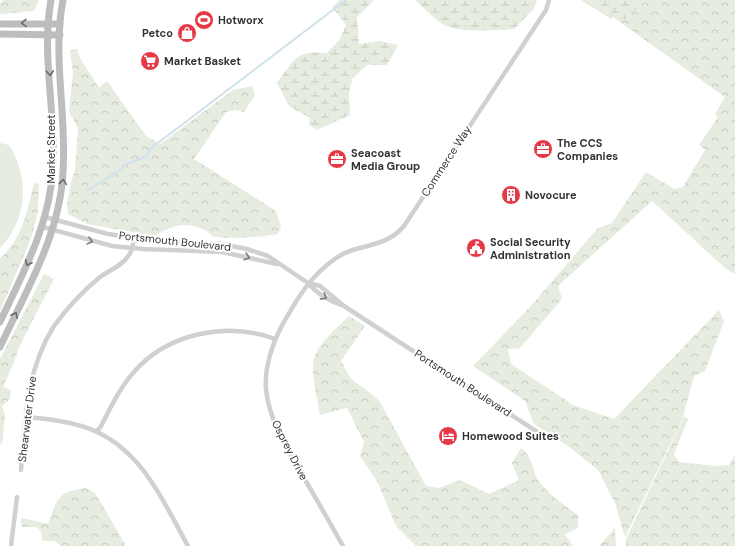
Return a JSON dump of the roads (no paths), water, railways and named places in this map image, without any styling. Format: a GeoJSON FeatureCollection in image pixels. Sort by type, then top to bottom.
{"type":"FeatureCollection","features":[{"type":"Feature","properties":{"kind":"main road","name":"Market Street"},"geometry":{"type":"LineString","coordinates":[[0,322],[29,261],[43,227],[51,183],[53,156],[48,23],[51,0]]}},
{"type":"Feature","properties":{"kind":"main road","name":"Market Street"},"geometry":{"type":"LineString","coordinates":[[0,347],[53,230],[60,198],[64,164],[60,35],[63,0]]}},
{"type":"Feature","properties":{"kind":"main road"},"geometry":{"type":"LineString","coordinates":[[0,24],[60,24]]}},
{"type":"Feature","properties":{"kind":"main road"},"geometry":{"type":"LineString","coordinates":[[0,34],[60,35]]}},
{"type":"Feature","properties":{"kind":"street","name":"Commerce Way"},"geometry":{"type":"LineString","coordinates":[[308,283],[327,265],[344,253],[383,242],[400,230],[542,16],[549,0]]}},
{"type":"Feature","properties":{"kind":"street","name":"Portsmouth Boulevard"},"geometry":{"type":"LineString","coordinates":[[45,217],[94,232],[134,238],[230,246],[261,254],[308,283],[315,291],[330,301],[344,306],[542,435]]}},
{"type":"Feature","properties":{"kind":"street","name":"Portsmouth Boulevard"},"geometry":{"type":"LineString","coordinates":[[43,227],[102,244],[133,248],[222,252],[278,265]]}},
{"type":"Feature","properties":{"kind":"street"},"geometry":{"type":"LineString","coordinates":[[133,248],[134,238]]}},
{"type":"Feature","properties":{"kind":"street","name":"Shearwater Drive"},"geometry":{"type":"LineString","coordinates":[[21,470],[32,375],[41,350],[55,326],[79,296],[97,280],[124,262],[133,248]]}},
{"type":"Feature","properties":{"kind":"street","name":"Osprey Drive"},"geometry":{"type":"LineString","coordinates":[[308,283],[286,318],[275,340],[269,358],[266,380],[267,398],[272,417],[292,458],[343,546]]}},
{"type":"Feature","properties":{"kind":"street"},"geometry":{"type":"LineString","coordinates":[[96,431],[100,428],[117,394],[134,372],[147,359],[172,343],[204,333],[231,331],[255,333],[275,340]]}},
{"type":"Feature","properties":{"kind":"street"},"geometry":{"type":"LineString","coordinates":[[26,417],[67,423],[96,431],[122,447],[146,473],[188,546]]}},
{"type":"Feature","properties":{"kind":"street"},"geometry":{"type":"LineString","coordinates":[[11,546],[17,497]]}},
{"type":"Feature","properties":{"kind":"waterway"},"geometry":{"type":"LineString","coordinates":[[88,190],[117,172],[128,163],[146,157],[150,149],[346,0]]}},
{"type":"Feature","properties":{"kind":"place","name":"Hotworx"},"geometry":{"type":"Point","coordinates":[204,20]}},
{"type":"Feature","properties":{"kind":"place","name":"Petco"},"geometry":{"type":"Point","coordinates":[187,33]}},
{"type":"Feature","properties":{"kind":"place","name":"Market Basket"},"geometry":{"type":"Point","coordinates":[150,61]}},
{"type":"Feature","properties":{"kind":"place","name":"The CCS Companies"},"geometry":{"type":"Point","coordinates":[543,149]}},
{"type":"Feature","properties":{"kind":"place","name":"Seacoast Media Group"},"geometry":{"type":"Point","coordinates":[337,159]}},
{"type":"Feature","properties":{"kind":"place","name":"Novocure"},"geometry":{"type":"Point","coordinates":[511,195]}},
{"type":"Feature","properties":{"kind":"place","name":"Social Security Administration"},"geometry":{"type":"Point","coordinates":[476,248]}},
{"type":"Feature","properties":{"kind":"place","name":"Homewood Suites"},"geometry":{"type":"Point","coordinates":[448,436]}}]}
